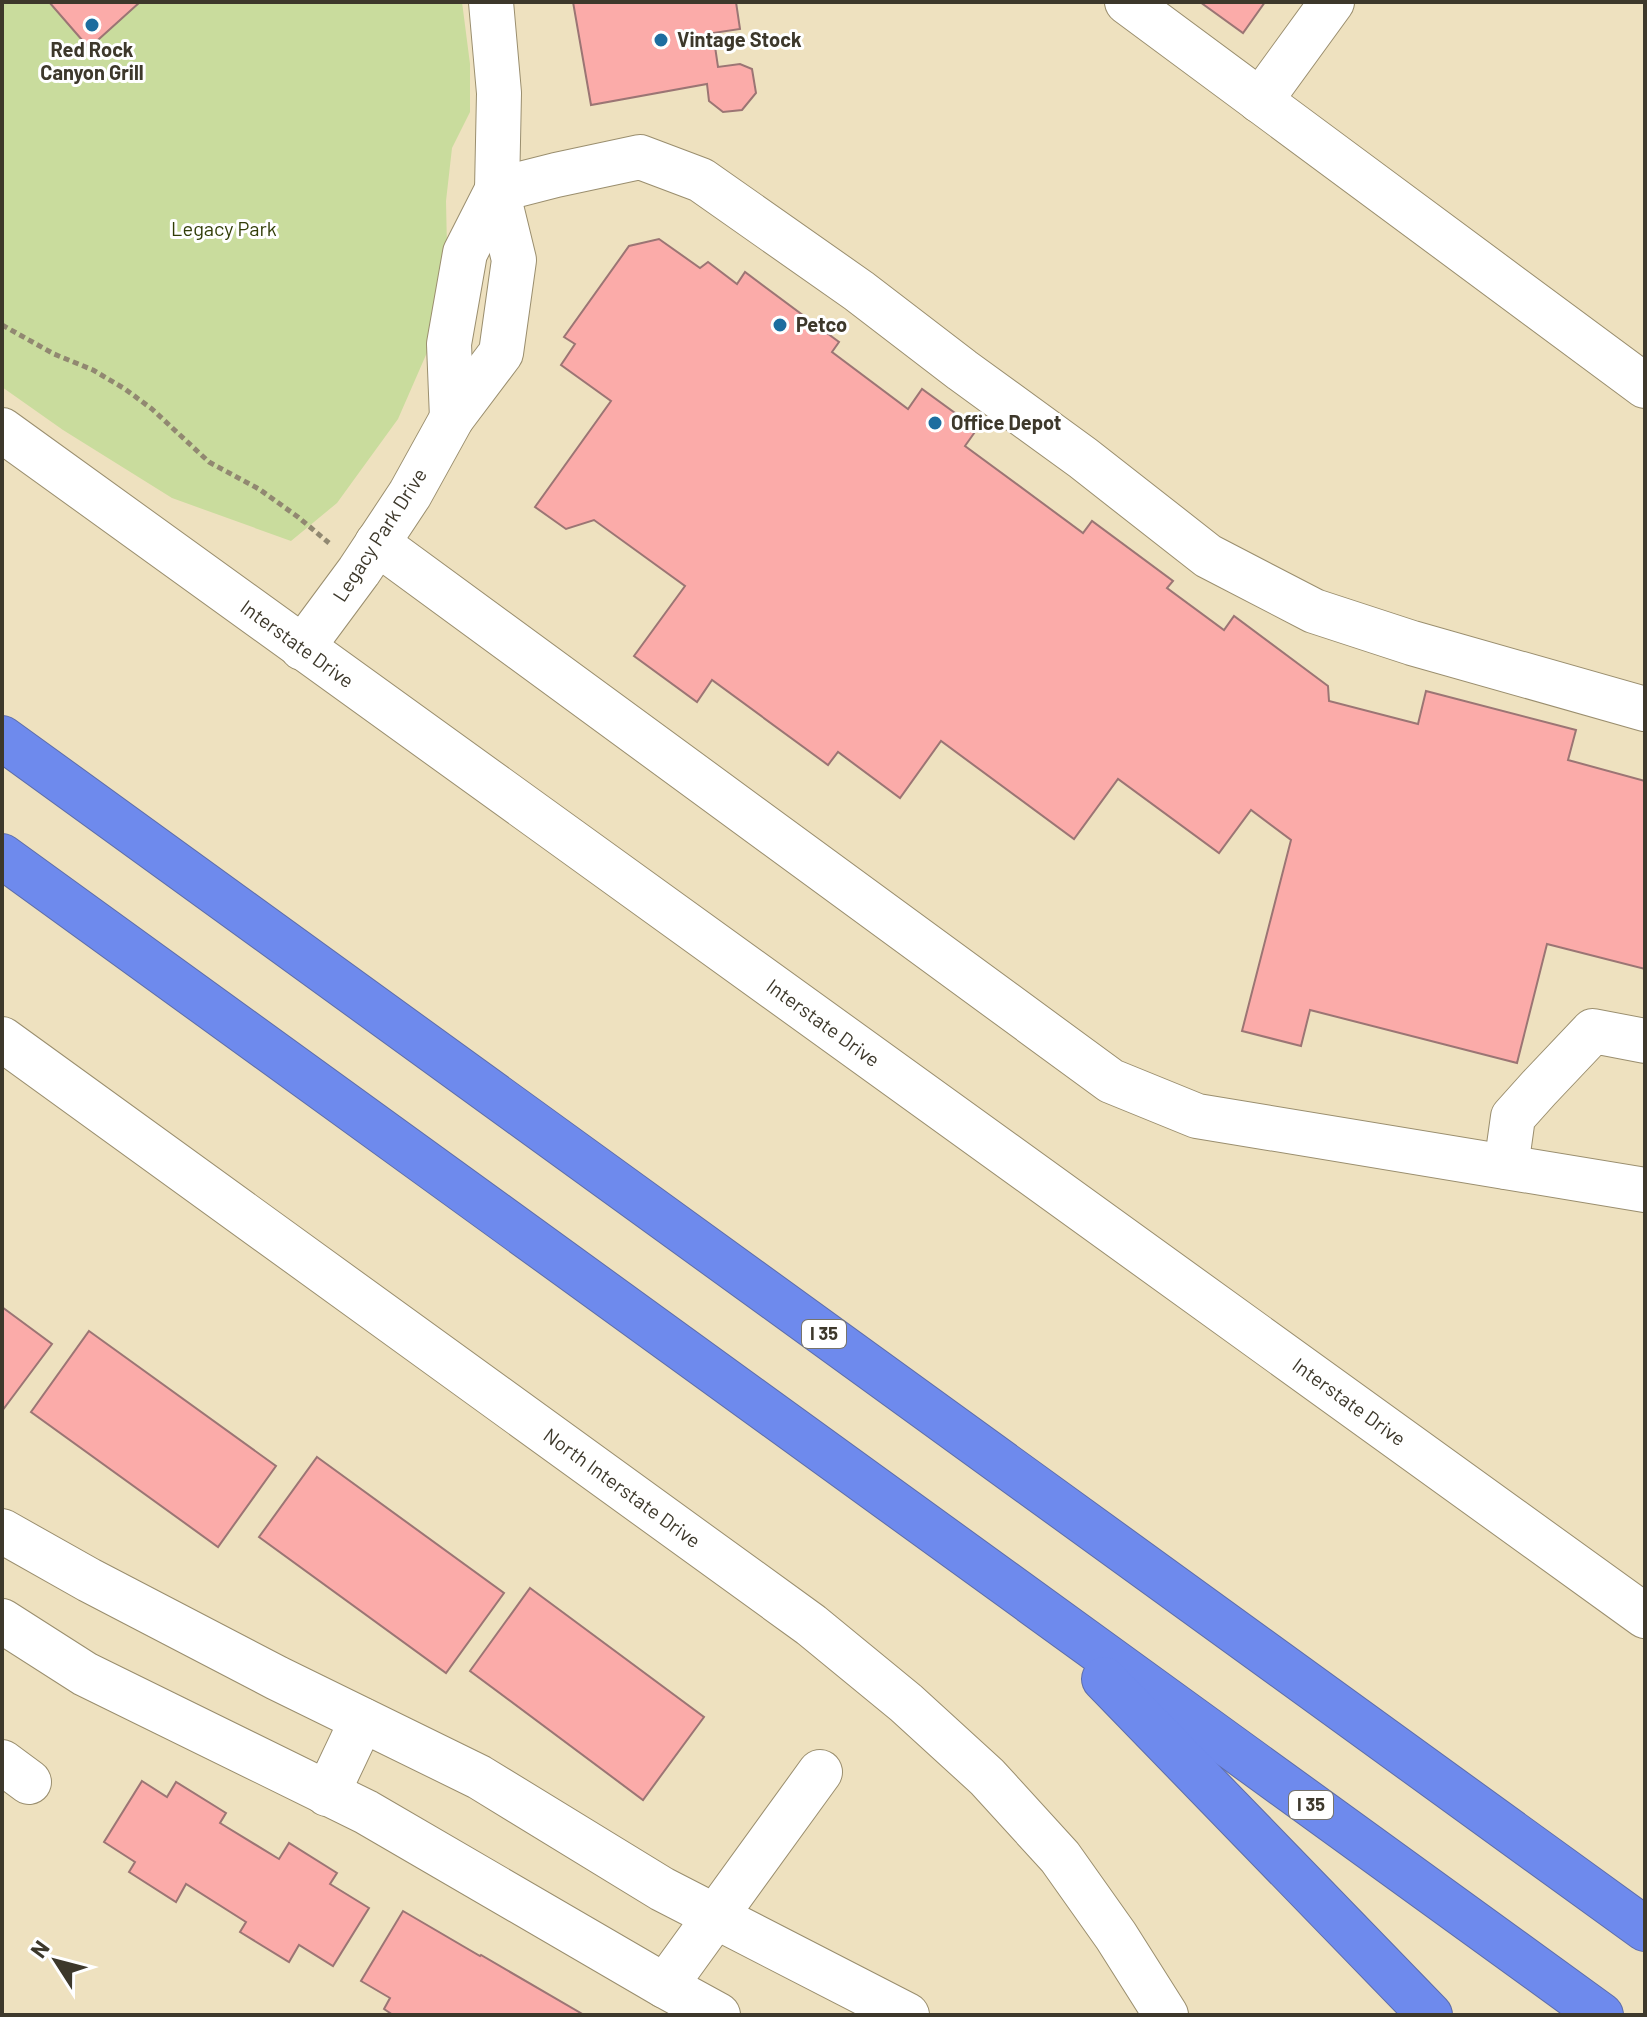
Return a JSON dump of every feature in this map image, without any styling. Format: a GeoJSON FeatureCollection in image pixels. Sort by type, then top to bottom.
{"type":"FeatureCollection","features":[{"type":"Feature","properties":{"kind":"highway","name":"I 35"},"geometry":{"type":"LineString","coordinates":[[2,738],[1645,1929]]}},
{"type":"Feature","properties":{"kind":"highway","name":"I 35"},"geometry":{"type":"LineString","coordinates":[[2,856],[1601,2015]]}},
{"type":"Feature","properties":{"kind":"highway"},"geometry":{"type":"LineString","coordinates":[[1021,1594],[1430,2015]]}},
{"type":"Feature","properties":{"kind":"street","name":"Legacy Park Drive"},"geometry":{"type":"LineString","coordinates":[[302,648],[410,494],[452,418],[501,353],[514,260],[497,190],[499,93],[491,2]]}},
{"type":"Feature","properties":{"kind":"street"},"geometry":{"type":"LineString","coordinates":[[1127,2],[1645,386]]}},
{"type":"Feature","properties":{"kind":"street"},"geometry":{"type":"LineString","coordinates":[[1260,101],[1332,2]]}},
{"type":"Feature","properties":{"kind":"street"},"geometry":{"type":"LineString","coordinates":[[497,190],[640,157],[701,180],[859,291],[1083,458],[1208,556],[1314,611],[1412,643],[1645,709]]}},
{"type":"Feature","properties":{"kind":"street","name":"Interstate Drive"},"geometry":{"type":"LineString","coordinates":[[2,430],[1645,1616]]}},
{"type":"Feature","properties":{"kind":"street"},"geometry":{"type":"LineString","coordinates":[[368,557],[1111,1081],[1197,1116],[1645,1190]]}},
{"type":"Feature","properties":{"kind":"street"},"geometry":{"type":"LineString","coordinates":[[1506,1167],[1513,1117],[1593,1031],[1645,1041]]}},
{"type":"Feature","properties":{"kind":"street","name":"North Interstate Drive"},"geometry":{"type":"LineString","coordinates":[[2,1039],[811,1625],[906,1703],[987,1777],[1060,1857],[1116,1936],[1166,2015]]}},
{"type":"Feature","properties":{"kind":"street"},"geometry":{"type":"LineString","coordinates":[[2,1531],[277,1678],[479,1777],[662,1889],[907,2015]]}},
{"type":"Feature","properties":{"kind":"street"},"geometry":{"type":"LineString","coordinates":[[2,1621],[85,1674],[366,1812],[718,2015]]}},
{"type":"Feature","properties":{"kind":"street"},"geometry":{"type":"LineString","coordinates":[[327,1794],[362,1720]]}},
{"type":"Feature","properties":{"kind":"street"},"geometry":{"type":"LineString","coordinates":[[665,1986],[820,1772]]}},
{"type":"Feature","properties":{"kind":"path"},"geometry":{"type":"LineString","coordinates":[[2,325],[125,389],[152,409],[209,462],[239,476],[314,530],[368,557]]}},
{"type":"Feature","properties":{"kind":"green space","name":"Legacy Park"},"geometry":{"type":"Polygon","coordinates":[[[2,2],[462,2],[470,64],[470,112],[452,148],[446,201],[447,248],[429,348],[398,419],[337,503],[291,541],[172,498],[63,430],[2,387],[2,2]]]}},
{"type":"Feature","properties":{"kind":"building","name":"Red Rock Canyon Grill"},"geometry":{"type":"Polygon","coordinates":[[[49,2],[140,2],[89,48],[49,2]]]}},
{"type":"Feature","properties":{"kind":"building"},"geometry":{"type":"Polygon","coordinates":[[[573,2],[736,2],[740,29],[713,33],[718,67],[740,64],[752,69],[756,93],[742,110],[723,112],[709,101],[707,84],[591,105],[573,2]]]}},
{"type":"Feature","properties":{"kind":"building"},"geometry":{"type":"Polygon","coordinates":[[[1200,2],[1265,2],[1243,33],[1200,2]]]}},
{"type":"Feature","properties":{"kind":"building"},"geometry":{"type":"Polygon","coordinates":[[[659,239],[700,268],[708,262],[737,284],[745,272],[839,342],[832,352],[908,409],[922,389],[977,429],[965,446],[1083,533],[1092,521],[1173,581],[1167,588],[1224,630],[1234,616],[1328,686],[1329,701],[1418,724],[1426,691],[1576,730],[1568,760],[1645,781],[1645,969],[1547,944],[1517,1063],[1310,1010],[1301,1046],[1242,1031],[1291,840],[1251,810],[1219,853],[1118,779],[1074,839],[941,741],[900,798],[838,752],[828,765],[712,680],[697,702],[634,656],[685,586],[594,520],[566,529],[535,507],[611,401],[561,365],[575,344],[564,337],[629,246],[659,239]]]}},
{"type":"Feature","properties":{"kind":"building"},"geometry":{"type":"Polygon","coordinates":[[[2,1307],[52,1344],[2,1411],[2,1307]]]}},
{"type":"Feature","properties":{"kind":"building"},"geometry":{"type":"Polygon","coordinates":[[[89,1331],[276,1466],[218,1547],[31,1412],[89,1331]]]}},
{"type":"Feature","properties":{"kind":"building"},"geometry":{"type":"Polygon","coordinates":[[[317,1457],[504,1593],[446,1673],[259,1537],[317,1457]]]}},
{"type":"Feature","properties":{"kind":"building"},"geometry":{"type":"Polygon","coordinates":[[[530,1588],[704,1717],[643,1800],[470,1671],[530,1588]]]}},
{"type":"Feature","properties":{"kind":"building"},"geometry":{"type":"Polygon","coordinates":[[[142,1781],[167,1797],[176,1782],[226,1813],[220,1823],[279,1859],[289,1843],[337,1873],[330,1884],[369,1908],[333,1966],[299,1945],[289,1962],[240,1932],[246,1922],[186,1884],[176,1902],[129,1872],[135,1862],[104,1842],[142,1781]]]}},
{"type":"Feature","properties":{"kind":"building"},"geometry":{"type":"Polygon","coordinates":[[[403,1911],[584,2015],[393,2015],[384,2009],[390,1998],[361,1981],[403,1911]]]}},
{"type":"Feature","properties":{"kind":"place","name":"Red Rock Canyon Grill"},"geometry":{"type":"Point","coordinates":[92,25]}},
{"type":"Feature","properties":{"kind":"place","name":"Vintage Stock"},"geometry":{"type":"Point","coordinates":[661,40]}},
{"type":"Feature","properties":{"kind":"place","name":"Petco"},"geometry":{"type":"Point","coordinates":[780,325]}},
{"type":"Feature","properties":{"kind":"place","name":"Office Depot"},"geometry":{"type":"Point","coordinates":[935,423]}}]}
